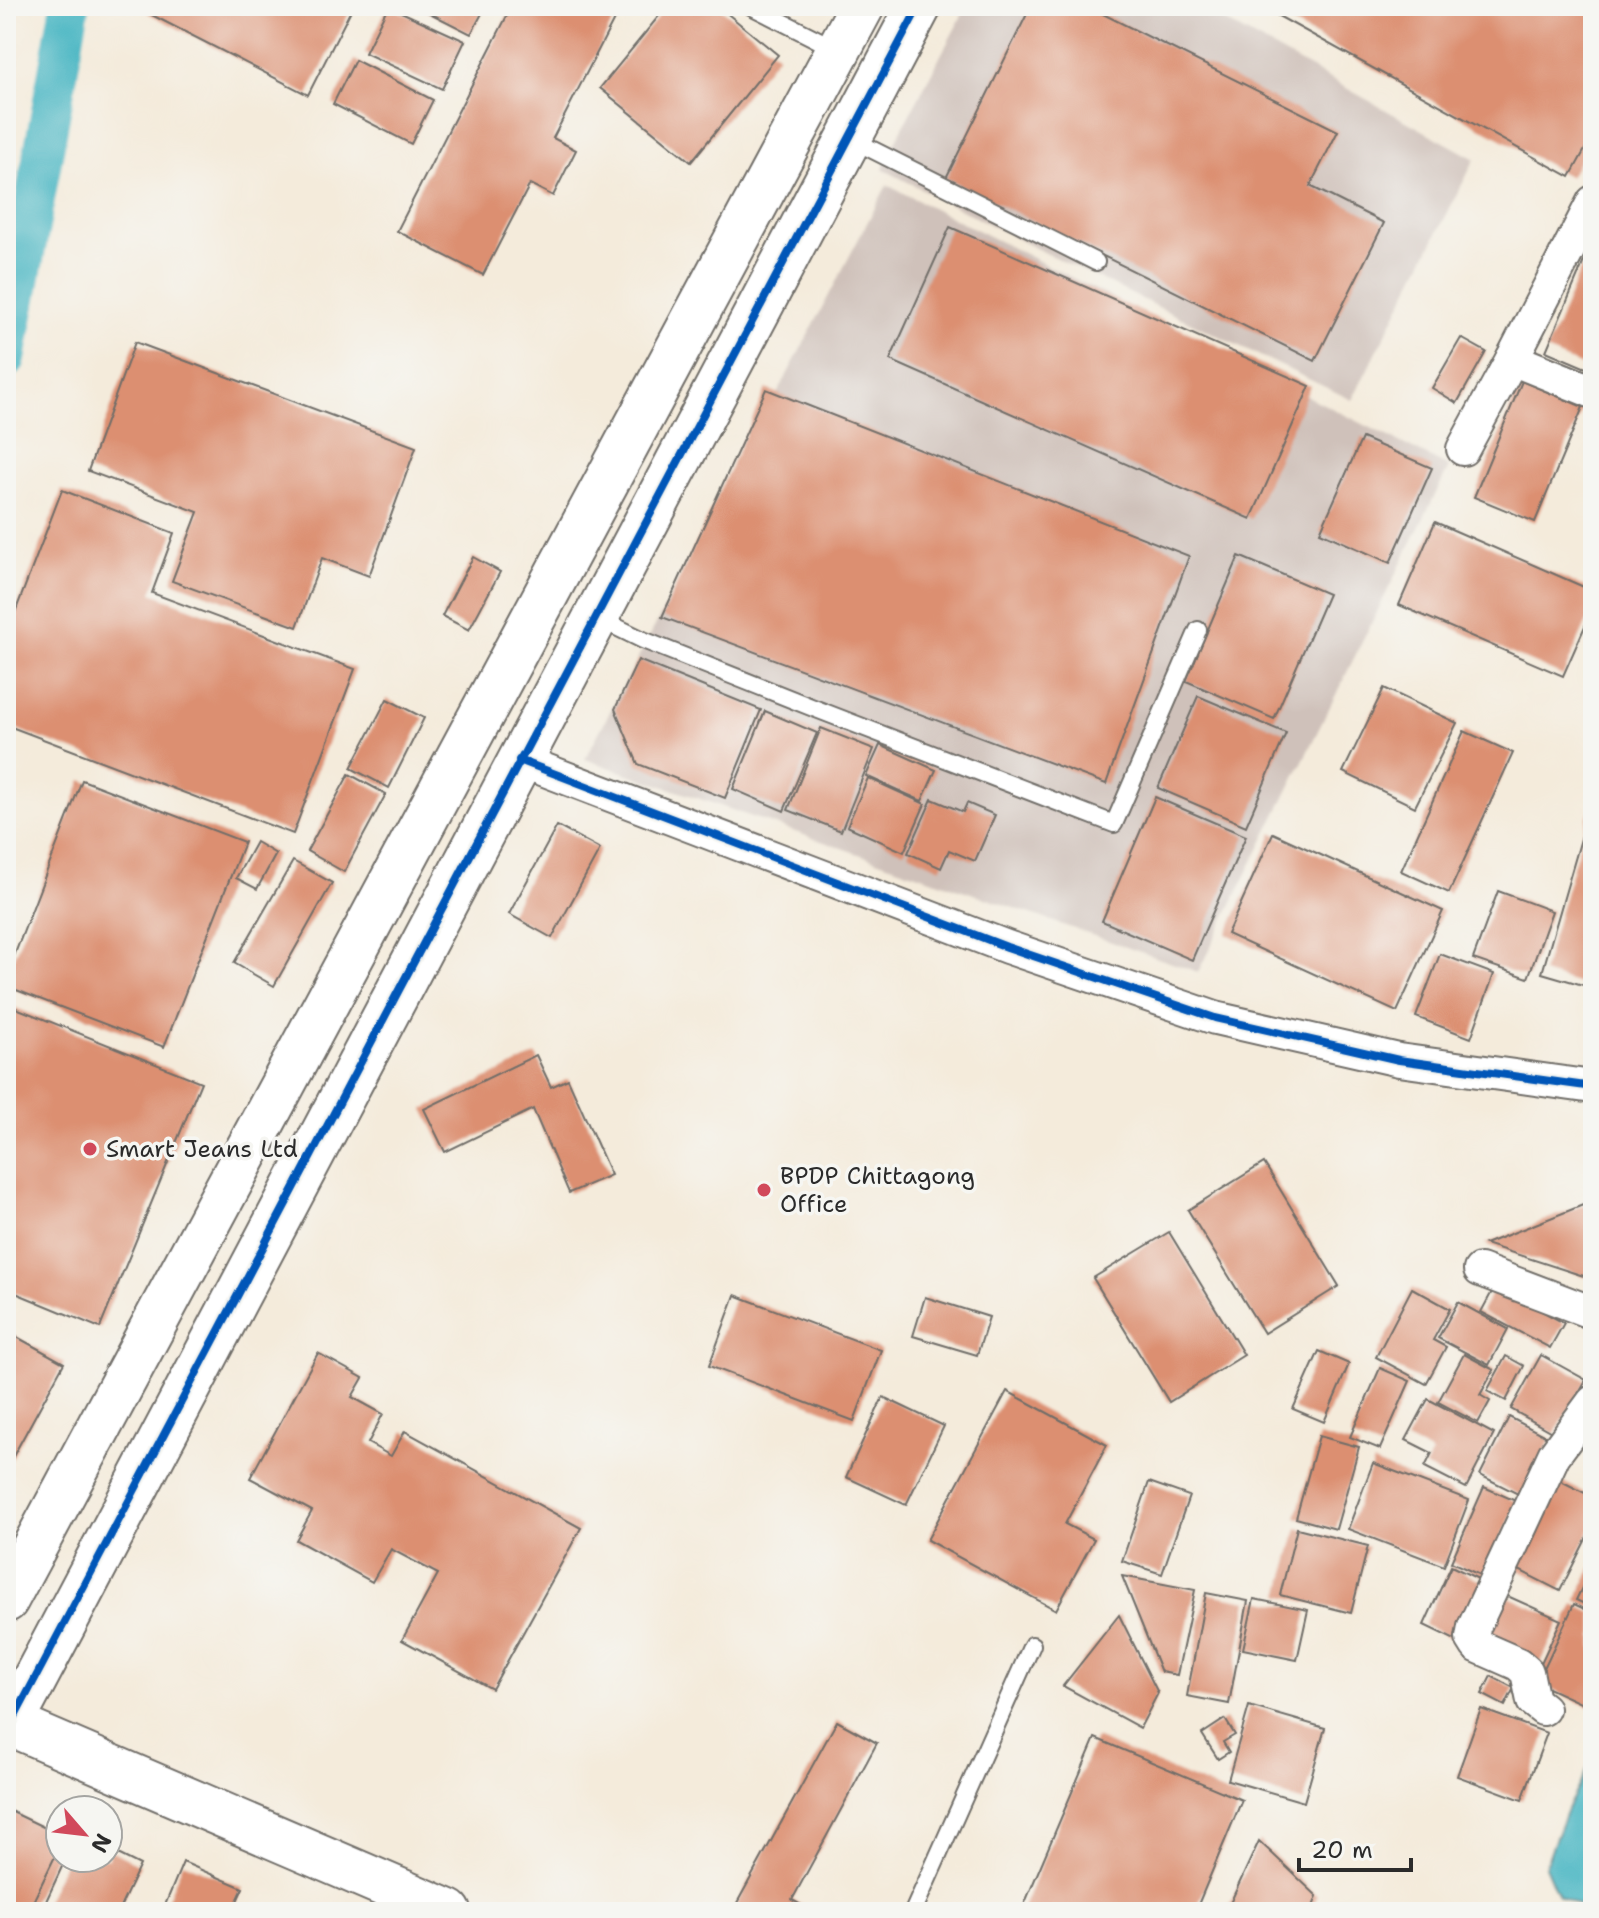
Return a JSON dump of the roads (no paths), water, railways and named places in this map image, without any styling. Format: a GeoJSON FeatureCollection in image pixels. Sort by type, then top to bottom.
{"type":"FeatureCollection","features":[{"type":"Feature","properties":{"kind":"street"},"geometry":{"type":"LineString","coordinates":[[6,1600],[862,6]]}},
{"type":"Feature","properties":{"kind":"street"},"geometry":{"type":"LineString","coordinates":[[449,1912],[8,1725],[919,6]]}},
{"type":"Feature","properties":{"kind":"street"},"geometry":{"type":"LineString","coordinates":[[1463,449],[1593,202]]}},
{"type":"Feature","properties":{"kind":"street"},"geometry":{"type":"LineString","coordinates":[[1512,359],[1593,392]]}},
{"type":"Feature","properties":{"kind":"street"},"geometry":{"type":"LineString","coordinates":[[519,760],[1007,947],[1215,1018],[1399,1060],[1593,1087]]}},
{"type":"Feature","properties":{"kind":"street"},"geometry":{"type":"LineString","coordinates":[[1480,1270],[1593,1313]]}},
{"type":"Feature","properties":{"kind":"street"},"geometry":{"type":"LineString","coordinates":[[1543,1709],[1533,1701],[1527,1672],[1518,1664],[1477,1646],[1472,1638],[1474,1627],[1554,1455],[1593,1402]]}},
{"type":"Feature","properties":{"kind":"lane"},"geometry":{"type":"LineString","coordinates":[[751,6],[838,50]]}},
{"type":"Feature","properties":{"kind":"lane"},"geometry":{"type":"LineString","coordinates":[[850,138],[1096,262]]}},
{"type":"Feature","properties":{"kind":"lane"},"geometry":{"type":"LineString","coordinates":[[595,617],[643,640],[1114,824],[1198,630]]}},
{"type":"Feature","properties":{"kind":"lane"},"geometry":{"type":"LineString","coordinates":[[913,1912],[1032,1645]]}},
{"type":"Feature","properties":{"kind":"water"},"geometry":{"type":"Polygon","coordinates":[[[1590,1765],[1593,1765],[1593,1912],[1558,1896],[1545,1866],[1567,1809],[1590,1765]]]}},
{"type":"Feature","properties":{"kind":"waterway"},"geometry":{"type":"LineString","coordinates":[[6,358],[70,6]]}},
{"type":"Feature","properties":{"kind":"place","name":"Smart Jeans Ltd"},"geometry":{"type":"Point","coordinates":[90,1149]}},
{"type":"Feature","properties":{"kind":"place","name":"BPDP Chittagong Office"},"geometry":{"type":"Point","coordinates":[764,1190]}}]}
